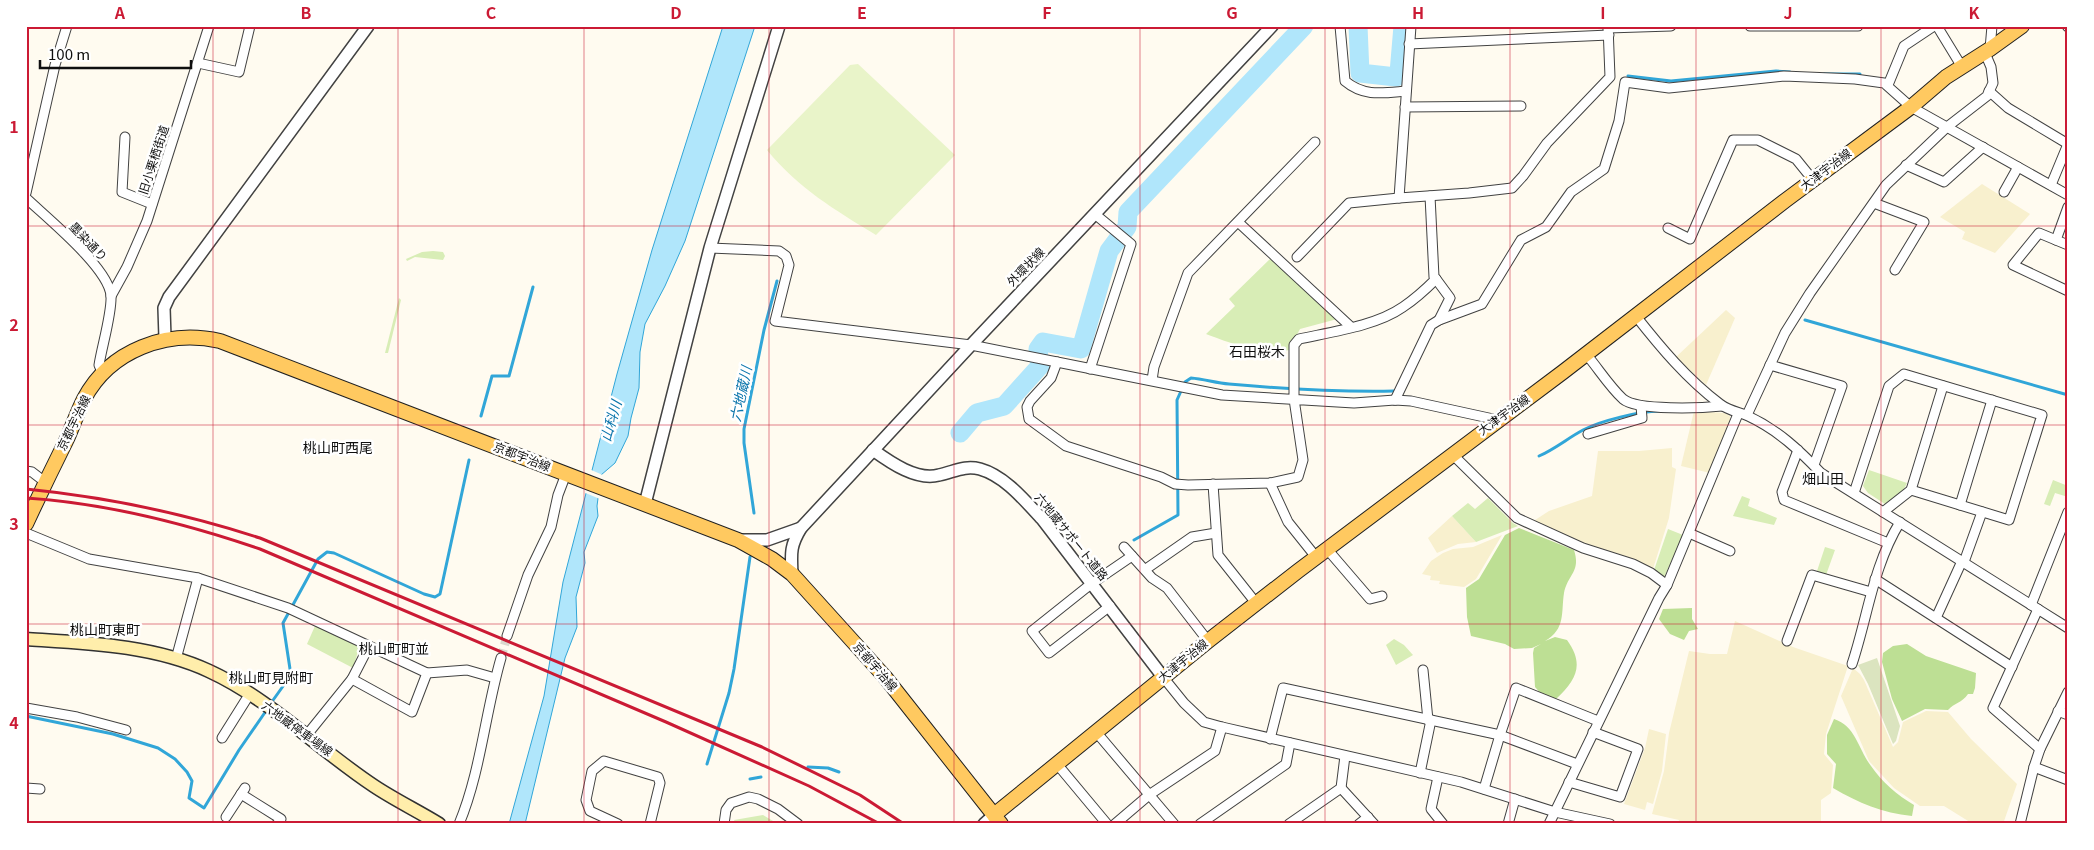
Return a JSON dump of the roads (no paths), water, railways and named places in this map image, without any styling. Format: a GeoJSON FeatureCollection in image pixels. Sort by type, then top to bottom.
{"type":"FeatureCollection","features":[{"type":"Feature","properties":{"kind":"main road","name":"大津宇治線"},"geometry":{"type":"LineString","coordinates":[[993,821],[1057,764],[1256,603],[1586,354],[1946,77],[1988,51],[2022,26]]}},
{"type":"Feature","properties":{"kind":"main road","name":"京都宇治線"},"geometry":{"type":"LineString","coordinates":[[26,524],[84,398],[102,372],[118,359],[140,347],[165,338],[201,337],[240,347],[738,540],[772,559],[792,574],[885,676],[993,821]]}},
{"type":"Feature","properties":{"kind":"main road","name":"六地蔵停車場線"},"geometry":{"type":"LineString","coordinates":[[26,639],[110,646],[176,659],[208,671],[268,707],[374,786],[439,824]]}},
{"type":"Feature","properties":{"kind":"street"},"geometry":{"type":"LineString","coordinates":[[26,193],[55,65],[67,26]]}},
{"type":"Feature","properties":{"kind":"street","name":"旧小栗栖街道"},"geometry":{"type":"LineString","coordinates":[[111,296],[130,259],[152,204],[209,26]]}},
{"type":"Feature","properties":{"kind":"street"},"geometry":{"type":"LineString","coordinates":[[198,63],[239,72],[250,26]]}},
{"type":"Feature","properties":{"kind":"street"},"geometry":{"type":"LineString","coordinates":[[165,338],[164,308],[168,297],[368,26]]}},
{"type":"Feature","properties":{"kind":"street"},"geometry":{"type":"LineString","coordinates":[[640,502],[710,248],[779,26]]}},
{"type":"Feature","properties":{"kind":"street","name":"外環状線"},"geometry":{"type":"LineString","coordinates":[[792,574],[790,550],[800,528],[1272,26]]}},
{"type":"Feature","properties":{"kind":"street"},"geometry":{"type":"LineString","coordinates":[[1340,26],[1345,81],[1355,90],[1377,93],[1406,91]]}},
{"type":"Feature","properties":{"kind":"street"},"geometry":{"type":"LineString","coordinates":[[1399,198],[1411,26]]}},
{"type":"Feature","properties":{"kind":"street"},"geometry":{"type":"LineString","coordinates":[[1409,44],[1671,26]]}},
{"type":"Feature","properties":{"kind":"street"},"geometry":{"type":"LineString","coordinates":[[1750,26],[1858,26]]}},
{"type":"Feature","properties":{"kind":"street"},"geometry":{"type":"LineString","coordinates":[[1888,85],[1904,46],[1935,26],[1962,67]]}},
{"type":"Feature","properties":{"kind":"street"},"geometry":{"type":"LineString","coordinates":[[1549,824],[1659,598],[1668,585],[1689,533],[1743,415],[1785,333],[1886,185],[1947,127],[1987,96],[1993,83],[1988,51],[1992,26]]}},
{"type":"Feature","properties":{"kind":"street"},"geometry":{"type":"LineString","coordinates":[[1297,257],[1349,203],[1512,188],[1523,176],[1546,142],[1610,77],[1608,30]]}},
{"type":"Feature","properties":{"kind":"street"},"geometry":{"type":"LineString","coordinates":[[1610,77],[1626,82],[1669,88],[1784,76],[1855,79],[1888,85],[1910,106],[2068,194]]}},
{"type":"Feature","properties":{"kind":"street"},"geometry":{"type":"LineString","coordinates":[[1395,400],[1432,325],[1439,320],[1482,304],[1521,240],[1546,227],[1571,192],[1604,169],[1619,121],[1626,82]]}},
{"type":"Feature","properties":{"kind":"street"},"geometry":{"type":"LineString","coordinates":[[1989,91],[2008,108],[2068,144],[2051,185]]}},
{"type":"Feature","properties":{"kind":"street"},"geometry":{"type":"LineString","coordinates":[[1405,107],[1521,106]]}},
{"type":"Feature","properties":{"kind":"street"},"geometry":{"type":"LineString","coordinates":[[125,138],[122,192],[152,204]]}},
{"type":"Feature","properties":{"kind":"street"},"geometry":{"type":"LineString","coordinates":[[1668,228],[1690,239],[1733,140],[1758,140],[1796,159],[1813,180]]}},
{"type":"Feature","properties":{"kind":"street"},"geometry":{"type":"LineString","coordinates":[[1152,380],[1154,366],[1188,273],[1315,142]]}},
{"type":"Feature","properties":{"kind":"street"},"geometry":{"type":"LineString","coordinates":[[1906,165],[1944,182],[1983,147]]}},
{"type":"Feature","properties":{"kind":"street"},"geometry":{"type":"LineString","coordinates":[[2004,192],[2018,167]]}},
{"type":"Feature","properties":{"kind":"street"},"geometry":{"type":"LineString","coordinates":[[1430,196],[1434,277],[1450,298],[1439,320]]}},
{"type":"Feature","properties":{"kind":"street","name":"墨染通り"},"geometry":{"type":"LineString","coordinates":[[26,198],[97,267],[105,280],[111,296]]}},
{"type":"Feature","properties":{"kind":"street"},"geometry":{"type":"LineString","coordinates":[[1874,203],[1924,222],[1895,270]]}},
{"type":"Feature","properties":{"kind":"street"},"geometry":{"type":"LineString","coordinates":[[2056,240],[2068,206]]}},
{"type":"Feature","properties":{"kind":"street"},"geometry":{"type":"LineString","coordinates":[[1090,369],[1131,244],[1096,215]]}},
{"type":"Feature","properties":{"kind":"street"},"geometry":{"type":"LineString","coordinates":[[1238,222],[1351,327]]}},
{"type":"Feature","properties":{"kind":"street"},"geometry":{"type":"LineString","coordinates":[[2068,245],[2039,233],[2013,265],[2068,291]]}},
{"type":"Feature","properties":{"kind":"street"},"geometry":{"type":"LineString","coordinates":[[710,248],[779,251],[786,256],[789,265],[775,321],[971,345],[1222,395],[1354,403],[1395,400],[1437,406],[1498,420]]}},
{"type":"Feature","properties":{"kind":"street"},"geometry":{"type":"LineString","coordinates":[[1057,362],[1051,378],[1030,401],[1027,407],[1030,419],[1066,446],[1161,477],[1175,484],[1270,483],[1298,477],[1303,460],[1294,399],[1294,345],[1299,339],[1379,319],[1402,308],[1436,279]]}},
{"type":"Feature","properties":{"kind":"street"},"geometry":{"type":"LineString","coordinates":[[102,372],[99,365],[111,296]]}},
{"type":"Feature","properties":{"kind":"street"},"geometry":{"type":"LineString","coordinates":[[1635,315],[1669,358],[1722,406],[1743,415],[1791,442],[1821,473],[2068,628]]}},
{"type":"Feature","properties":{"kind":"street"},"geometry":{"type":"LineString","coordinates":[[1586,354],[1624,400],[1641,406],[1673,408],[1722,406]]}},
{"type":"Feature","properties":{"kind":"street"},"geometry":{"type":"LineString","coordinates":[[1770,365],[1842,386],[1814,465]]}},
{"type":"Feature","properties":{"kind":"street"},"geometry":{"type":"LineString","coordinates":[[1854,493],[1889,386],[1904,374],[2042,415],[2009,520],[1911,490]]}},
{"type":"Feature","properties":{"kind":"street"},"geometry":{"type":"LineString","coordinates":[[1883,512],[1911,490],[1943,386]]}},
{"type":"Feature","properties":{"kind":"street"},"geometry":{"type":"LineString","coordinates":[[1960,505],[1992,400]]}},
{"type":"Feature","properties":{"kind":"street"},"geometry":{"type":"LineString","coordinates":[[1588,434],[1642,418],[1641,406]]}},
{"type":"Feature","properties":{"kind":"street","name":"六地蔵サポート道路"},"geometry":{"type":"LineString","coordinates":[[873,450],[909,471],[924,476],[939,476],[966,468],[980,469],[991,474],[1021,497],[1042,519],[1163,677]]}},
{"type":"Feature","properties":{"kind":"street"},"geometry":{"type":"LineString","coordinates":[[1798,450],[1782,492],[1784,500],[1888,543]]}},
{"type":"Feature","properties":{"kind":"street"},"geometry":{"type":"LineString","coordinates":[[1452,454],[1517,518],[1582,548],[1638,566],[1668,585]]}},
{"type":"Feature","properties":{"kind":"street"},"geometry":{"type":"LineString","coordinates":[[26,472],[32,472],[45,482]]}},
{"type":"Feature","properties":{"kind":"street"},"geometry":{"type":"LineString","coordinates":[[507,636],[528,575],[551,527],[558,495],[570,475]]}},
{"type":"Feature","properties":{"kind":"street"},"geometry":{"type":"LineString","coordinates":[[1270,483],[1288,522],[1370,599],[1382,596]]}},
{"type":"Feature","properties":{"kind":"street"},"geometry":{"type":"LineString","coordinates":[[1213,484],[1218,555],[1256,603]]}},
{"type":"Feature","properties":{"kind":"street"},"geometry":{"type":"LineString","coordinates":[[1936,618],[1963,562],[1982,512]]}},
{"type":"Feature","properties":{"kind":"street"},"geometry":{"type":"LineString","coordinates":[[2040,748],[1993,708],[2012,667],[2035,607],[2068,512]]}},
{"type":"Feature","properties":{"kind":"street"},"geometry":{"type":"LineString","coordinates":[[1852,664],[1875,579],[1888,543],[1900,522]]}},
{"type":"Feature","properties":{"kind":"street","name":"外環状線"},"geometry":{"type":"LineString","coordinates":[[738,540],[767,540],[800,528]]}},
{"type":"Feature","properties":{"kind":"street"},"geometry":{"type":"LineString","coordinates":[[1146,569],[1192,537],[1216,532]]}},
{"type":"Feature","properties":{"kind":"street"},"geometry":{"type":"LineString","coordinates":[[26,533],[89,560],[198,578],[291,609],[427,673],[467,670],[495,678]]}},
{"type":"Feature","properties":{"kind":"street"},"geometry":{"type":"LineString","coordinates":[[1689,533],[1730,551]]}},
{"type":"Feature","properties":{"kind":"street"},"geometry":{"type":"LineString","coordinates":[[1124,547],[1146,569],[1152,578],[1167,588],[1208,641]]}},
{"type":"Feature","properties":{"kind":"street"},"geometry":{"type":"LineString","coordinates":[[1110,606],[1049,653],[1032,631],[1091,584],[1132,556]]}},
{"type":"Feature","properties":{"kind":"street"},"geometry":{"type":"LineString","coordinates":[[1787,641],[1812,575],[1871,592]]}},
{"type":"Feature","properties":{"kind":"street"},"geometry":{"type":"LineString","coordinates":[[176,659],[198,578]]}},
{"type":"Feature","properties":{"kind":"street"},"geometry":{"type":"LineString","coordinates":[[1875,579],[2012,667]]}},
{"type":"Feature","properties":{"kind":"street"},"geometry":{"type":"LineString","coordinates":[[306,736],[352,679],[368,646]]}},
{"type":"Feature","properties":{"kind":"street"},"geometry":{"type":"LineString","coordinates":[[458,824],[467,804],[476,770],[501,658]]}},
{"type":"Feature","properties":{"kind":"street"},"geometry":{"type":"LineString","coordinates":[[1420,773],[1430,720],[1423,670]]}},
{"type":"Feature","properties":{"kind":"street"},"geometry":{"type":"LineString","coordinates":[[352,679],[412,712],[427,673]]}},
{"type":"Feature","properties":{"kind":"street"},"geometry":{"type":"LineString","coordinates":[[1163,677],[1184,703],[1204,722],[1222,728],[1438,777],[1484,789],[1555,812],[1610,824]]}},
{"type":"Feature","properties":{"kind":"street"},"geometry":{"type":"LineString","coordinates":[[1270,739],[1283,688],[1500,735],[1577,764]]}},
{"type":"Feature","properties":{"kind":"street"},"geometry":{"type":"LineString","coordinates":[[1484,789],[1516,688],[1598,721]]}},
{"type":"Feature","properties":{"kind":"street"},"geometry":{"type":"LineString","coordinates":[[2020,824],[2040,748],[2068,692]]}},
{"type":"Feature","properties":{"kind":"street"},"geometry":{"type":"LineString","coordinates":[[222,738],[249,695]]}},
{"type":"Feature","properties":{"kind":"street"},"geometry":{"type":"LineString","coordinates":[[26,708],[77,717],[126,730]]}},
{"type":"Feature","properties":{"kind":"street"},"geometry":{"type":"LineString","coordinates":[[2058,711],[2068,715]]}},
{"type":"Feature","properties":{"kind":"street"},"geometry":{"type":"LineString","coordinates":[[1116,824],[1149,795],[1214,751],[1222,728]]}},
{"type":"Feature","properties":{"kind":"street"},"geometry":{"type":"LineString","coordinates":[[1096,732],[1174,824]]}},
{"type":"Feature","properties":{"kind":"street"},"geometry":{"type":"LineString","coordinates":[[1569,782],[1620,798],[1638,749],[1593,732]]}},
{"type":"Feature","properties":{"kind":"street"},"geometry":{"type":"LineString","coordinates":[[1200,824],[1286,764],[1290,743]]}},
{"type":"Feature","properties":{"kind":"street"},"geometry":{"type":"LineString","coordinates":[[1289,824],[1301,820],[1341,788],[1345,756]]}},
{"type":"Feature","properties":{"kind":"street"},"geometry":{"type":"LineString","coordinates":[[618,824],[590,811],[586,800],[592,770],[604,761],[658,777],[660,783],[650,824]]}},
{"type":"Feature","properties":{"kind":"street"},"geometry":{"type":"LineString","coordinates":[[1057,764],[1107,824]]}},
{"type":"Feature","properties":{"kind":"street"},"geometry":{"type":"LineString","coordinates":[[2034,767],[2068,780]]}},
{"type":"Feature","properties":{"kind":"street"},"geometry":{"type":"LineString","coordinates":[[1438,777],[1431,809],[1443,824]]}},
{"type":"Feature","properties":{"kind":"street"},"geometry":{"type":"LineString","coordinates":[[26,788],[40,788]]}},
{"type":"Feature","properties":{"kind":"street"},"geometry":{"type":"LineString","coordinates":[[1341,788],[1371,820],[1359,824]]}},
{"type":"Feature","properties":{"kind":"street"},"geometry":{"type":"LineString","coordinates":[[226,817],[243,791],[280,819],[277,824]]}},
{"type":"Feature","properties":{"kind":"street"},"geometry":{"type":"LineString","coordinates":[[724,824],[726,810],[731,803],[749,798],[758,799],[778,809],[794,819],[798,824]]}},
{"type":"Feature","properties":{"kind":"street"},"geometry":{"type":"LineString","coordinates":[[1508,824],[1515,799]]}},
{"type":"Feature","properties":{"kind":"water","name":"山科川"},"geometry":{"type":"Polygon","coordinates":[[[723,26],[755,26],[685,241],[665,286],[645,324],[640,352],[639,388],[628,436],[615,463],[601,475],[597,506],[598,516],[584,552],[585,563],[576,597],[577,627],[565,658],[525,824],[509,824],[544,696],[563,582],[617,374],[652,250],[723,26]]]}},
{"type":"Feature","properties":{"kind":"waterway"},"geometry":{"type":"LineString","coordinates":[[960,433],[977,413],[1004,406],[1040,366],[1038,349],[1043,342],[1081,349],[1109,251],[1127,227],[1128,212],[1304,26]]}},
{"type":"Feature","properties":{"kind":"waterway"},"geometry":{"type":"LineString","coordinates":[[1358,26],[1360,73],[1396,77],[1399,73],[1403,26]]}},
{"type":"Feature","properties":{"kind":"waterway"},"geometry":{"type":"LineString","coordinates":[[1628,76],[1671,81],[1776,71],[1790,72]]}},
{"type":"Feature","properties":{"kind":"waterway"},"geometry":{"type":"LineString","coordinates":[[1824,74],[1860,74]]}},
{"type":"Feature","properties":{"kind":"waterway","name":"六地蔵川"},"geometry":{"type":"LineString","coordinates":[[754,513],[744,443],[744,429],[764,330],[777,281]]}},
{"type":"Feature","properties":{"kind":"waterway"},"geometry":{"type":"LineString","coordinates":[[481,416],[492,376],[509,376],[533,287]]}},
{"type":"Feature","properties":{"kind":"waterway"},"geometry":{"type":"LineString","coordinates":[[1805,320],[2068,395]]}},
{"type":"Feature","properties":{"kind":"waterway"},"geometry":{"type":"LineString","coordinates":[[1134,540],[1178,515],[1177,400],[1185,382],[1191,378],[1291,389],[1394,391]]}},
{"type":"Feature","properties":{"kind":"waterway"},"geometry":{"type":"LineString","coordinates":[[1539,456],[1590,427],[1631,415],[1659,411]]}},
{"type":"Feature","properties":{"kind":"waterway"},"geometry":{"type":"LineString","coordinates":[[271,703],[286,682],[290,669],[283,623],[318,559],[327,552],[334,553],[424,594],[435,597],[440,594],[469,460]]}},
{"type":"Feature","properties":{"kind":"waterway","name":"六地蔵川"},"geometry":{"type":"LineString","coordinates":[[707,764],[729,693],[734,669],[750,557]]}},
{"type":"Feature","properties":{"kind":"waterway"},"geometry":{"type":"LineString","coordinates":[[26,716],[113,734],[158,748],[175,759],[187,772],[192,781],[189,798],[204,808],[239,750],[268,708]]}},
{"type":"Feature","properties":{"kind":"waterway"},"geometry":{"type":"LineString","coordinates":[[808,767],[828,768],[839,772]]}},
{"type":"Feature","properties":{"kind":"waterway"},"geometry":{"type":"LineString","coordinates":[[750,779],[761,777]]}},
{"type":"Feature","properties":{"kind":"tunnel"},"geometry":{"type":"LineString","coordinates":[[501,658],[507,636]]}},
{"type":"Feature","properties":{"kind":"railway"},"geometry":{"type":"LineString","coordinates":[[26,489],[56,492],[144,507],[260,538],[762,747],[860,795],[904,824]]}},
{"type":"Feature","properties":{"kind":"railway"},"geometry":{"type":"LineString","coordinates":[[26,498],[115,509],[174,523],[260,549],[666,722],[809,786],[880,824]]}},
{"type":"Feature","properties":{"kind":"district","name":"石田桜木"},"geometry":{"type":"Point","coordinates":[1257,352]}},
{"type":"Feature","properties":{"kind":"district","name":"桃山町西尾"},"geometry":{"type":"Point","coordinates":[338,448]}},
{"type":"Feature","properties":{"kind":"district","name":"畑山田"},"geometry":{"type":"Point","coordinates":[1823,479]}},
{"type":"Feature","properties":{"kind":"district","name":"桃山町東町"},"geometry":{"type":"Point","coordinates":[105,630]}},
{"type":"Feature","properties":{"kind":"district","name":"桃山町町並"},"geometry":{"type":"Point","coordinates":[394,649]}},
{"type":"Feature","properties":{"kind":"district","name":"桃山町見附町"},"geometry":{"type":"Point","coordinates":[271,678]}}]}
